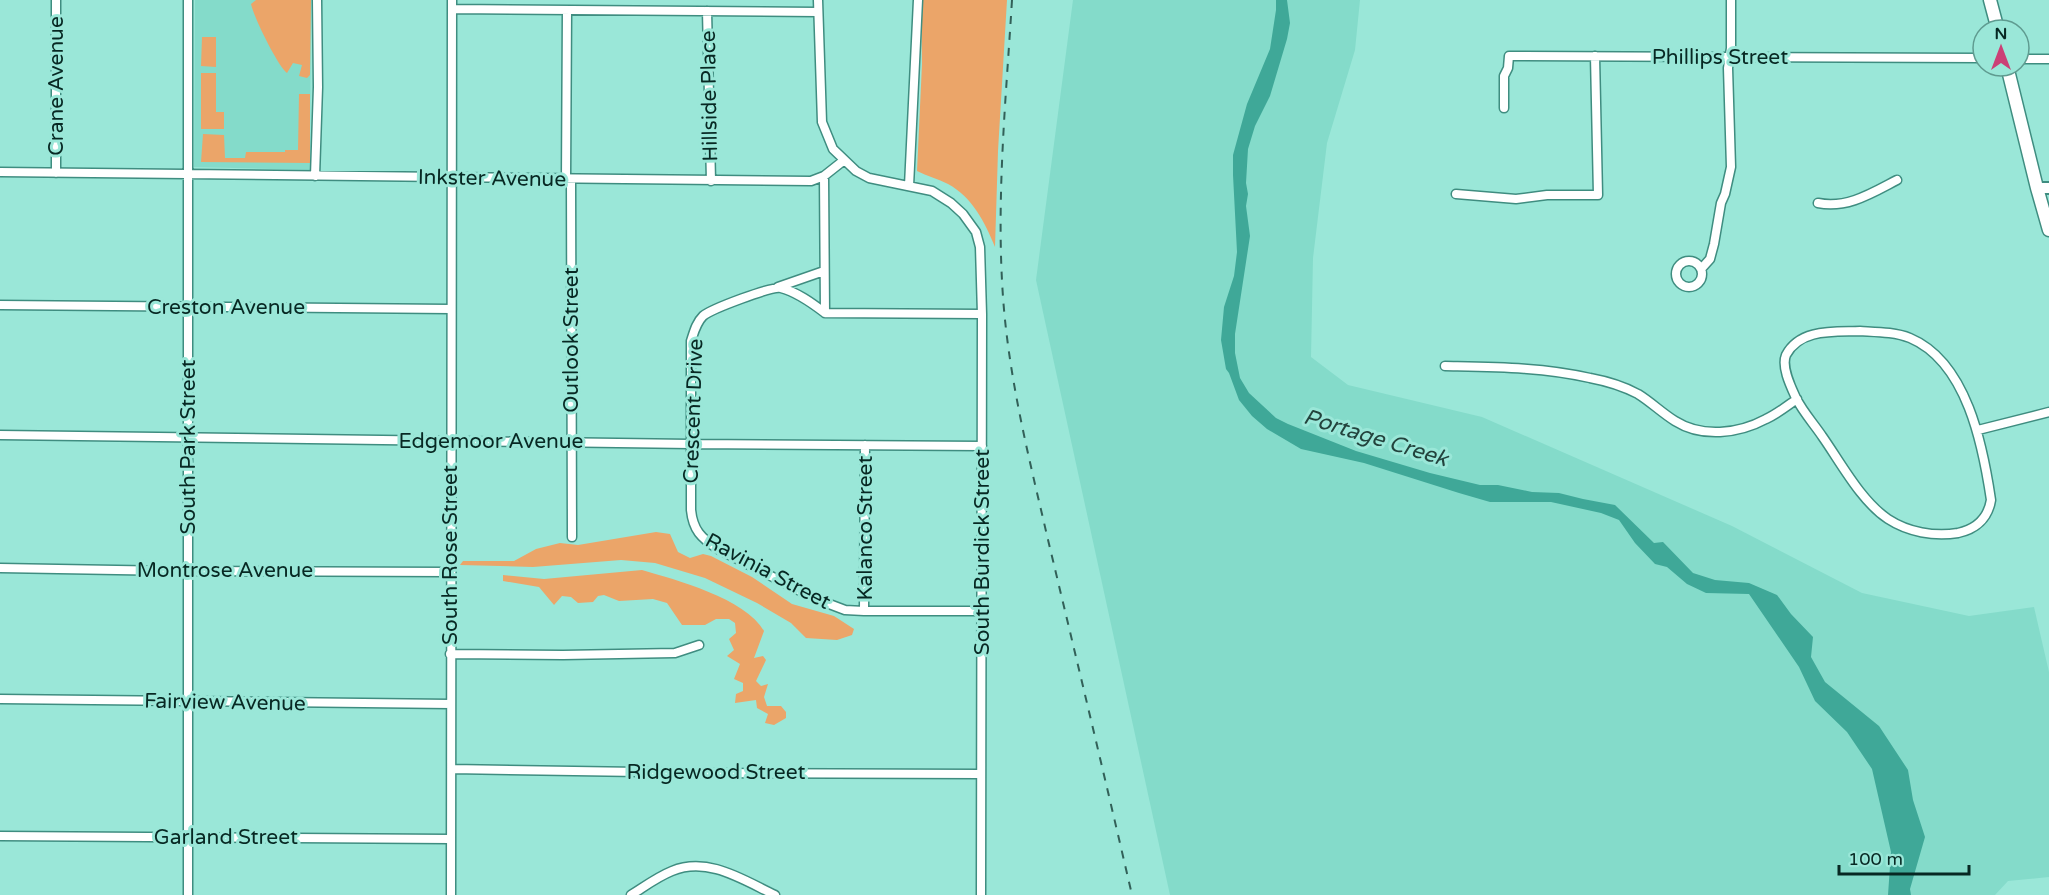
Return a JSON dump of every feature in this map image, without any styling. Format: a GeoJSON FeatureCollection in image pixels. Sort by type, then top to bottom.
{"type":"FeatureCollection","features":[{"type":"Feature","properties":{"kind":"main road"},"geometry":{"type":"LineString","coordinates":[[1990,0],[1995,18]]}},
{"type":"Feature","properties":{"kind":"main road"},"geometry":{"type":"LineString","coordinates":[[2011,78],[2043,188],[2049,230]]}},
{"type":"Feature","properties":{"kind":"street","name":"Crane Avenue"},"geometry":{"type":"LineString","coordinates":[[56,0],[56,173]]}},
{"type":"Feature","properties":{"kind":"street","name":"South Park Street"},"geometry":{"type":"LineString","coordinates":[[188,0],[188,895]]}},
{"type":"Feature","properties":{"kind":"street"},"geometry":{"type":"LineString","coordinates":[[315,176],[318,87],[317,0]]}},
{"type":"Feature","properties":{"kind":"street"},"geometry":{"type":"LineString","coordinates":[[818,0],[822,122],[833,149],[843,160],[869,178],[909,186],[918,0]]}},
{"type":"Feature","properties":{"kind":"street"},"geometry":{"type":"LineString","coordinates":[[1701,269],[1710,259],[1731,167],[1728,57],[1731,48],[1731,0]]}},
{"type":"Feature","properties":{"kind":"street"},"geometry":{"type":"LineString","coordinates":[[452,5],[567,10],[818,12]]}},
{"type":"Feature","properties":{"kind":"street","name":"South Rose Street"},"geometry":{"type":"LineString","coordinates":[[451,895],[452,5]]}},
{"type":"Feature","properties":{"kind":"street","name":"Outlook Street"},"geometry":{"type":"LineString","coordinates":[[567,10],[572,537]]}},
{"type":"Feature","properties":{"kind":"street","name":"Hillside Place"},"geometry":{"type":"LineString","coordinates":[[707,11],[711,181]]}},
{"type":"Feature","properties":{"kind":"street","name":"Phillips Street"},"geometry":{"type":"LineString","coordinates":[[1504,108],[1504,76],[1508,69],[1509,56],[1971,58]]}},
{"type":"Feature","properties":{"kind":"street"},"geometry":{"type":"LineString","coordinates":[[1456,194],[1516,199],[1547,195],[1598,195],[1595,56]]}},
{"type":"Feature","properties":{"kind":"street"},"geometry":{"type":"LineString","coordinates":[[2031,59],[2049,59]]}},
{"type":"Feature","properties":{"kind":"street","name":"Inkster Avenue"},"geometry":{"type":"LineString","coordinates":[[0,172],[811,182],[824,176],[843,160]]}},
{"type":"Feature","properties":{"kind":"street"},"geometry":{"type":"LineString","coordinates":[[824,176],[825,313]]}},
{"type":"Feature","properties":{"kind":"street"},"geometry":{"type":"LineString","coordinates":[[1818,203],[1846,204],[1897,180]]}},
{"type":"Feature","properties":{"kind":"street","name":"South Burdick Street"},"geometry":{"type":"LineString","coordinates":[[909,186],[922,188],[941,196],[963,214],[976,232],[980,247],[982,314],[981,895]]}},
{"type":"Feature","properties":{"kind":"street","name":"Crescent Drive"},"geometry":{"type":"LineString","coordinates":[[698,534],[694,527],[691,510],[691,341],[698,322],[715,308],[825,271]]}},
{"type":"Feature","properties":{"kind":"street"},"geometry":{"type":"LineString","coordinates":[[778,287],[793,292],[825,313],[982,314]]}},
{"type":"Feature","properties":{"kind":"street","name":"Creston Avenue"},"geometry":{"type":"LineString","coordinates":[[0,305],[451,309]]}},
{"type":"Feature","properties":{"kind":"street"},"geometry":{"type":"LineString","coordinates":[[1860,331],[1893,334],[1918,342],[1943,362],[1958,387],[1978,430],[1991,500],[1990,509],[1978,525],[1968,530],[1942,534],[1926,534],[1903,527],[1890,520],[1872,506],[1797,399],[1784,363],[1795,343],[1817,333],[1860,331]]}},
{"type":"Feature","properties":{"kind":"street"},"geometry":{"type":"LineString","coordinates":[[1445,366],[1512,368],[1589,378],[1619,386],[1639,395],[1673,420],[1706,433],[1724,432],[1755,424],[1767,419],[1797,399]]}},
{"type":"Feature","properties":{"kind":"street"},"geometry":{"type":"LineString","coordinates":[[1978,430],[2049,412]]}},
{"type":"Feature","properties":{"kind":"street","name":"Edgemoor Avenue"},"geometry":{"type":"LineString","coordinates":[[0,435],[982,446]]}},
{"type":"Feature","properties":{"kind":"street","name":"Kalanco Street"},"geometry":{"type":"LineString","coordinates":[[864,612],[865,445]]}},
{"type":"Feature","properties":{"kind":"street","name":"Ravinia Street"},"geometry":{"type":"LineString","coordinates":[[698,534],[718,549],[816,599],[845,610],[864,612],[982,611]]}},
{"type":"Feature","properties":{"kind":"street","name":"Montrose Avenue"},"geometry":{"type":"LineString","coordinates":[[0,568],[450,572]]}},
{"type":"Feature","properties":{"kind":"street"},"geometry":{"type":"LineString","coordinates":[[450,654],[675,653],[699,645]]}},
{"type":"Feature","properties":{"kind":"street","name":"Fairview Avenue"},"geometry":{"type":"LineString","coordinates":[[0,699],[451,704]]}},
{"type":"Feature","properties":{"kind":"street","name":"Ridgewood Street"},"geometry":{"type":"LineString","coordinates":[[452,768],[706,773],[981,774]]}},
{"type":"Feature","properties":{"kind":"street","name":"Garland Street"},"geometry":{"type":"LineString","coordinates":[[0,836],[451,839]]}},
{"type":"Feature","properties":{"kind":"street"},"geometry":{"type":"LineString","coordinates":[[631,895],[672,871],[689,866],[704,866],[724,872],[775,895]]}},
{"type":"Feature","properties":{"kind":"shaded area"},"geometry":{"type":"Polygon","coordinates":[[[195,0],[311,0],[310,170],[194,167],[195,0]]]}},
{"type":"Feature","properties":{"kind":"shaded area"},"geometry":{"type":"Polygon","coordinates":[[[256,0],[311,0],[310,75],[307,78],[299,76],[302,65],[293,63],[287,73],[283,69],[253,11],[251,4],[256,0]]]}},
{"type":"Feature","properties":{"kind":"shaded area"},"geometry":{"type":"Polygon","coordinates":[[[921,0],[1007,0],[995,247],[987,228],[964,196],[948,184],[917,171],[922,64],[921,0]]]}},
{"type":"Feature","properties":{"kind":"shaded area"},"geometry":{"type":"Polygon","coordinates":[[[1073,0],[1360,0],[1355,50],[1327,143],[1313,258],[1311,357],[1348,385],[1482,417],[1732,526],[1862,593],[1969,616],[2034,607],[2049,672],[2049,877],[2008,881],[1995,895],[1170,895],[1036,280],[1073,0]]]}},
{"type":"Feature","properties":{"kind":"shaded area"},"geometry":{"type":"Polygon","coordinates":[[[1276,0],[1287,0],[1290,23],[1270,96],[1255,126],[1248,149],[1246,206],[1250,236],[1235,334],[1235,353],[1240,378],[1249,393],[1276,418],[1356,451],[1480,485],[1498,485],[1532,492],[1559,493],[1615,505],[1654,543],[1663,542],[1693,573],[1715,580],[1749,583],[1777,595],[1813,637],[1811,657],[1825,682],[1879,726],[1908,770],[1913,800],[1925,837],[1910,889],[1911,895],[1888,895],[1891,852],[1872,769],[1847,732],[1815,701],[1799,667],[1749,594],[1706,593],[1687,584],[1667,567],[1655,564],[1635,543],[1619,520],[1601,513],[1551,502],[1490,502],[1364,463],[1301,449],[1267,429],[1239,400],[1226,369],[1221,340],[1224,307],[1234,276],[1237,252],[1233,155],[1247,104],[1270,49],[1276,0]]]}},
{"type":"Feature","properties":{"kind":"shaded area"},"geometry":{"type":"Polygon","coordinates":[[[202,37],[216,37],[216,67],[201,66],[202,37]]]}},
{"type":"Feature","properties":{"kind":"shaded area"},"geometry":{"type":"Polygon","coordinates":[[[201,73],[216,73],[216,112],[224,112],[224,129],[201,129],[201,73]]]}},
{"type":"Feature","properties":{"kind":"shaded area"},"geometry":{"type":"Polygon","coordinates":[[[299,94],[310,94],[310,163],[201,162],[203,134],[224,135],[225,158],[245,158],[246,152],[298,150],[299,94]]]}},
{"type":"Feature","properties":{"kind":"shaded area"},"geometry":{"type":"Polygon","coordinates":[[[656,532],[670,534],[678,552],[690,558],[703,554],[711,556],[752,577],[792,604],[834,616],[854,629],[852,635],[837,640],[806,638],[791,623],[757,603],[705,578],[655,563],[621,560],[533,567],[460,565],[463,561],[514,561],[536,549],[560,543],[578,545],[656,532]]]}},
{"type":"Feature","properties":{"kind":"shaded area"},"geometry":{"type":"Polygon","coordinates":[[[642,570],[709,592],[742,609],[755,619],[764,631],[754,658],[763,656],[766,660],[756,681],[761,686],[768,684],[764,697],[767,706],[781,706],[786,712],[786,718],[774,725],[765,723],[768,714],[757,708],[756,700],[735,703],[736,694],[743,691],[743,683],[734,679],[740,664],[727,656],[734,650],[729,639],[736,633],[735,623],[729,619],[716,619],[705,625],[682,625],[667,603],[653,599],[619,601],[604,595],[598,596],[593,602],[578,603],[571,597],[562,596],[554,605],[539,587],[503,581],[503,575],[544,579],[642,570]]]}},
{"type":"Feature","properties":{"kind":"railway"},"geometry":{"type":"LineString","coordinates":[[1012,0],[1001,223],[1003,297],[1010,360],[1035,483],[1132,895]]}},
{"type":"Feature","properties":{"kind":"water label","name":"Portage Creek"},"geometry":{"type":"Point","coordinates":[1376,437]}}]}
